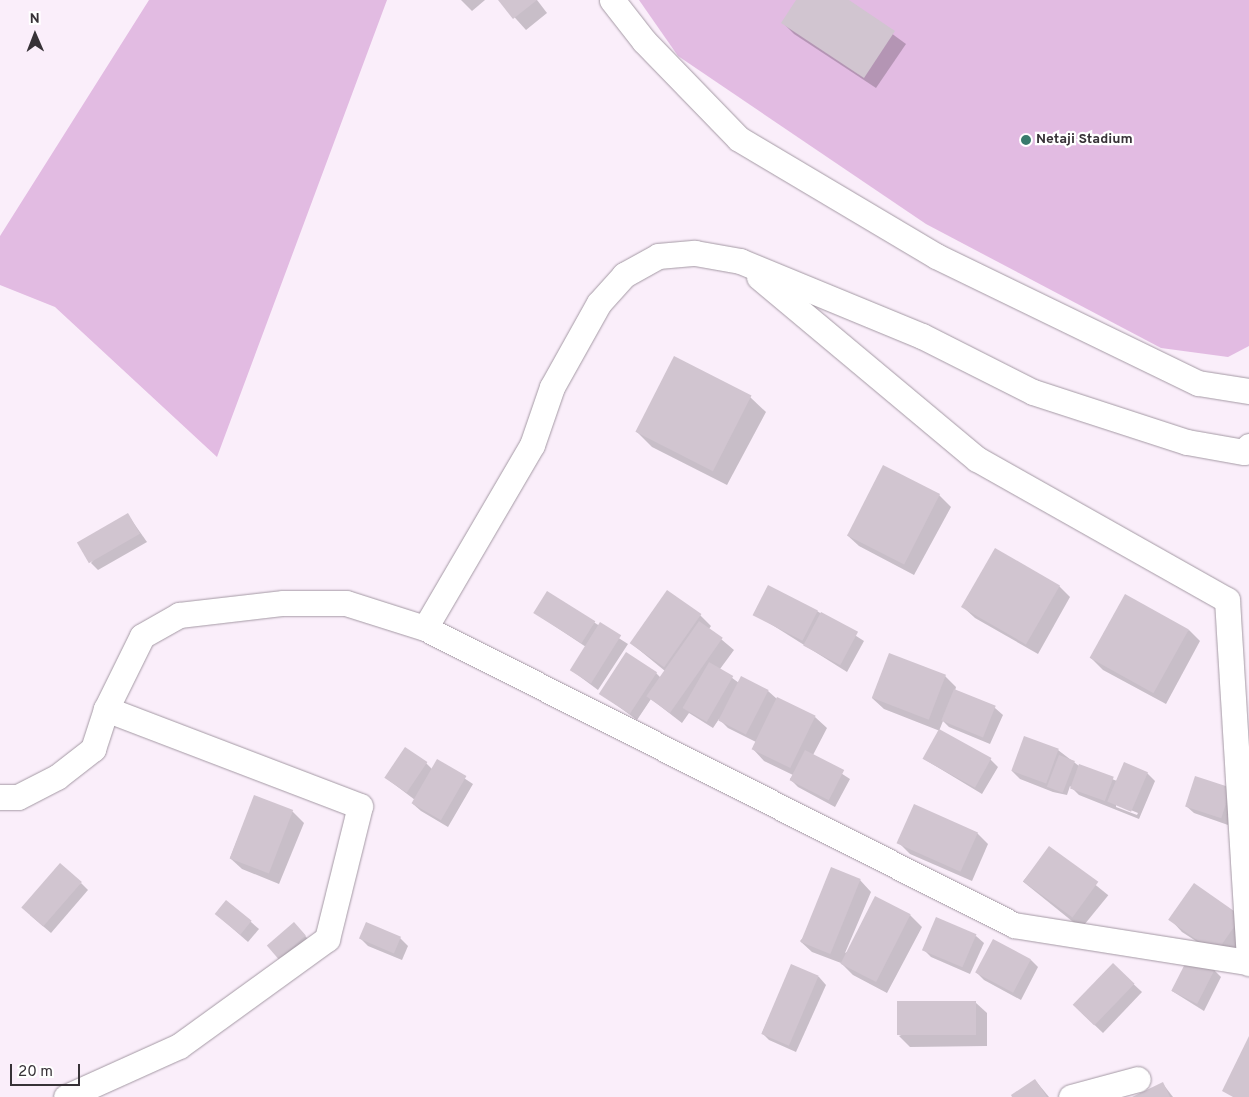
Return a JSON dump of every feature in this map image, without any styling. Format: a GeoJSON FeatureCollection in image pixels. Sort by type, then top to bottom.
{"type":"FeatureCollection","features":[{"type":"Feature","properties":{"kind":"street"},"geometry":{"type":"LineString","coordinates":[[612,0],[644,41],[739,139],[936,256],[1198,384],[1249,391]]}},
{"type":"Feature","properties":{"kind":"street"},"geometry":{"type":"LineString","coordinates":[[425,628],[532,445],[552,388],[599,302],[624,275],[658,256],[695,253],[740,260],[922,336],[1033,392],[1187,442],[1244,452],[1249,446]]}},
{"type":"Feature","properties":{"kind":"street"},"geometry":{"type":"LineString","coordinates":[[0,797],[18,797],[57,777],[93,749],[106,708],[142,636],[179,615],[283,602],[346,603],[425,628],[1014,925],[1249,962],[1228,600],[977,459],[740,260]]}},
{"type":"Feature","properties":{"kind":"street"},"geometry":{"type":"LineString","coordinates":[[66,1097],[179,1046],[327,939],[360,806],[106,708]]}},
{"type":"Feature","properties":{"kind":"street"},"geometry":{"type":"LineString","coordinates":[[1071,1097],[1138,1079]]}},
{"type":"Feature","properties":{"kind":"shaded area"},"geometry":{"type":"Polygon","coordinates":[[[149,0],[387,0],[217,457],[55,307],[0,285],[0,236],[149,0]]]}},
{"type":"Feature","properties":{"kind":"shaded area","name":"Netaji Stadium"},"geometry":{"type":"Polygon","coordinates":[[[639,0],[1249,0],[1249,346],[1228,357],[1161,348],[926,224],[678,56],[639,0]]]}},
{"type":"Feature","properties":{"kind":"building"},"geometry":{"type":"Polygon","coordinates":[[[498,0],[537,0],[513,19],[498,0]]]}},
{"type":"Feature","properties":{"kind":"building"},"geometry":{"type":"Polygon","coordinates":[[[796,0],[849,0],[895,31],[864,78],[781,23],[796,0]]]}},
{"type":"Feature","properties":{"kind":"building"},"geometry":{"type":"Polygon","coordinates":[[[674,356],[752,395],[713,471],[635,432],[674,356]]]}},
{"type":"Feature","properties":{"kind":"building"},"geometry":{"type":"Polygon","coordinates":[[[883,465],[940,494],[904,564],[847,535],[883,465]]]}},
{"type":"Feature","properties":{"kind":"building"},"geometry":{"type":"Polygon","coordinates":[[[128,513],[140,534],[89,563],[77,542],[128,513]]]}},
{"type":"Feature","properties":{"kind":"building"},"geometry":{"type":"Polygon","coordinates":[[[995,548],[1060,585],[1026,644],[961,607],[995,548]]]}},
{"type":"Feature","properties":{"kind":"building"},"geometry":{"type":"Polygon","coordinates":[[[768,585],[818,610],[802,641],[753,615],[768,585]]]}},
{"type":"Feature","properties":{"kind":"building"},"geometry":{"type":"Polygon","coordinates":[[[667,590],[701,614],[664,667],[630,643],[667,590]]]}},
{"type":"Feature","properties":{"kind":"building"},"geometry":{"type":"Polygon","coordinates":[[[547,591],[595,621],[582,643],[533,613],[547,591]]]}},
{"type":"Feature","properties":{"kind":"building"},"geometry":{"type":"Polygon","coordinates":[[[1125,594],[1189,629],[1153,693],[1090,658],[1125,594]]]}},
{"type":"Feature","properties":{"kind":"building"},"geometry":{"type":"Polygon","coordinates":[[[821,612],[858,632],[840,665],[803,646],[821,612]]]}},
{"type":"Feature","properties":{"kind":"building"},"geometry":{"type":"Polygon","coordinates":[[[699,621],[723,638],[670,713],[646,696],[699,621]]]}},
{"type":"Feature","properties":{"kind":"building"},"geometry":{"type":"Polygon","coordinates":[[[600,622],[621,635],[591,684],[570,670],[600,622]]]}},
{"type":"Feature","properties":{"kind":"building"},"geometry":{"type":"Polygon","coordinates":[[[626,652],[657,672],[630,714],[599,694],[626,652]]]}},
{"type":"Feature","properties":{"kind":"building"},"geometry":{"type":"Polygon","coordinates":[[[889,653],[946,675],[929,720],[872,698],[889,653]]]}},
{"type":"Feature","properties":{"kind":"building"},"geometry":{"type":"Polygon","coordinates":[[[709,662],[733,676],[707,722],[682,708],[709,662]]]}},
{"type":"Feature","properties":{"kind":"building"},"geometry":{"type":"Polygon","coordinates":[[[741,676],[769,690],[746,735],[718,721],[741,676]]]}},
{"type":"Feature","properties":{"kind":"building"},"geometry":{"type":"Polygon","coordinates":[[[954,689],[996,706],[983,737],[941,721],[954,689]]]}},
{"type":"Feature","properties":{"kind":"building"},"geometry":{"type":"Polygon","coordinates":[[[777,697],[816,716],[790,768],[752,749],[777,697]]]}},
{"type":"Feature","properties":{"kind":"building"},"geometry":{"type":"Polygon","coordinates":[[[939,729],[991,758],[975,788],[923,759],[939,729]]]}},
{"type":"Feature","properties":{"kind":"building"},"geometry":{"type":"Polygon","coordinates":[[[1024,736],[1059,749],[1046,783],[1011,771],[1024,736]]]}},
{"type":"Feature","properties":{"kind":"building"},"geometry":{"type":"Polygon","coordinates":[[[405,747],[427,762],[407,793],[384,778],[405,747]]]}},
{"type":"Feature","properties":{"kind":"building"},"geometry":{"type":"Polygon","coordinates":[[[805,750],[844,770],[829,800],[790,780],[805,750]]]}},
{"type":"Feature","properties":{"kind":"building"},"geometry":{"type":"Polygon","coordinates":[[[1059,755],[1075,761],[1063,793],[1047,787],[1059,755]]]}},
{"type":"Feature","properties":{"kind":"building"},"geometry":{"type":"Polygon","coordinates":[[[437,759],[466,776],[441,820],[412,803],[437,759]]]}},
{"type":"Feature","properties":{"kind":"building"},"geometry":{"type":"Polygon","coordinates":[[[1124,762],[1148,772],[1131,812],[1107,802],[1124,762]]]}},
{"type":"Feature","properties":{"kind":"building"},"geometry":{"type":"Polygon","coordinates":[[[1079,764],[1114,777],[1105,801],[1070,788],[1079,764]]]}},
{"type":"Feature","properties":{"kind":"building"},"geometry":{"type":"Polygon","coordinates":[[[1195,776],[1231,788],[1221,818],[1185,806],[1195,776]]]}},
{"type":"Feature","properties":{"kind":"building"},"geometry":{"type":"Polygon","coordinates":[[[254,795],[293,810],[269,874],[230,858],[254,795]]]}},
{"type":"Feature","properties":{"kind":"building"},"geometry":{"type":"Polygon","coordinates":[[[914,804],[978,832],[960,872],[897,843],[914,804]]]}},
{"type":"Feature","properties":{"kind":"building"},"geometry":{"type":"Polygon","coordinates":[[[1049,846],[1098,882],[1072,917],[1023,882],[1049,846]]]}},
{"type":"Feature","properties":{"kind":"building"},"geometry":{"type":"Polygon","coordinates":[[[60,863],[82,882],[43,927],[21,908],[60,863]]]}},
{"type":"Feature","properties":{"kind":"building"},"geometry":{"type":"Polygon","coordinates":[[[831,867],[861,879],[830,954],[801,942],[831,867]]]}},
{"type":"Feature","properties":{"kind":"building"},"geometry":{"type":"Polygon","coordinates":[[[1194,883],[1242,916],[1216,953],[1168,920],[1194,883]]]}},
{"type":"Feature","properties":{"kind":"building"},"geometry":{"type":"Polygon","coordinates":[[[875,896],[911,914],[876,982],[840,964],[875,896]]]}},
{"type":"Feature","properties":{"kind":"building"},"geometry":{"type":"Polygon","coordinates":[[[226,900],[252,921],[240,935],[215,914],[226,900]]]}},
{"type":"Feature","properties":{"kind":"building"},"geometry":{"type":"Polygon","coordinates":[[[936,917],[977,934],[962,967],[922,950],[936,917]]]}},
{"type":"Feature","properties":{"kind":"building"},"geometry":{"type":"Polygon","coordinates":[[[294,922],[306,936],[279,959],[267,946],[294,922]]]}},
{"type":"Feature","properties":{"kind":"building"},"geometry":{"type":"Polygon","coordinates":[[[366,922],[401,937],[394,953],[359,939],[366,922]]]}},
{"type":"Feature","properties":{"kind":"building"},"geometry":{"type":"Polygon","coordinates":[[[993,939],[1031,959],[1013,993],[975,973],[993,939]]]}},
{"type":"Feature","properties":{"kind":"building"},"geometry":{"type":"Polygon","coordinates":[[[1189,956],[1215,969],[1197,1004],[1171,991],[1189,956]]]}},
{"type":"Feature","properties":{"kind":"building"},"geometry":{"type":"Polygon","coordinates":[[[1113,963],[1135,984],[1094,1026],[1073,1005],[1113,963]]]}},
{"type":"Feature","properties":{"kind":"building"},"geometry":{"type":"Polygon","coordinates":[[[791,964],[819,976],[789,1046],[761,1034],[791,964]]]}},
{"type":"Feature","properties":{"kind":"building"},"geometry":{"type":"Polygon","coordinates":[[[897,1001],[976,1001],[976,1035],[897,1035],[897,1001]]]}},
{"type":"Feature","properties":{"kind":"building"},"geometry":{"type":"Polygon","coordinates":[[[1249,1036],[1249,1097],[1233,1097],[1222,1091],[1249,1036]]]}},
{"type":"Feature","properties":{"kind":"building"},"geometry":{"type":"Polygon","coordinates":[[[1035,1079],[1047,1097],[1012,1097],[1011,1095],[1035,1079]]]}},
{"type":"Feature","properties":{"kind":"building"},"geometry":{"type":"Polygon","coordinates":[[[1163,1082],[1170,1097],[1132,1097],[1163,1082]]]}},
{"type":"Feature","properties":{"kind":"place","name":"Netaji Stadium"},"geometry":{"type":"Point","coordinates":[1026,140]}}]}
